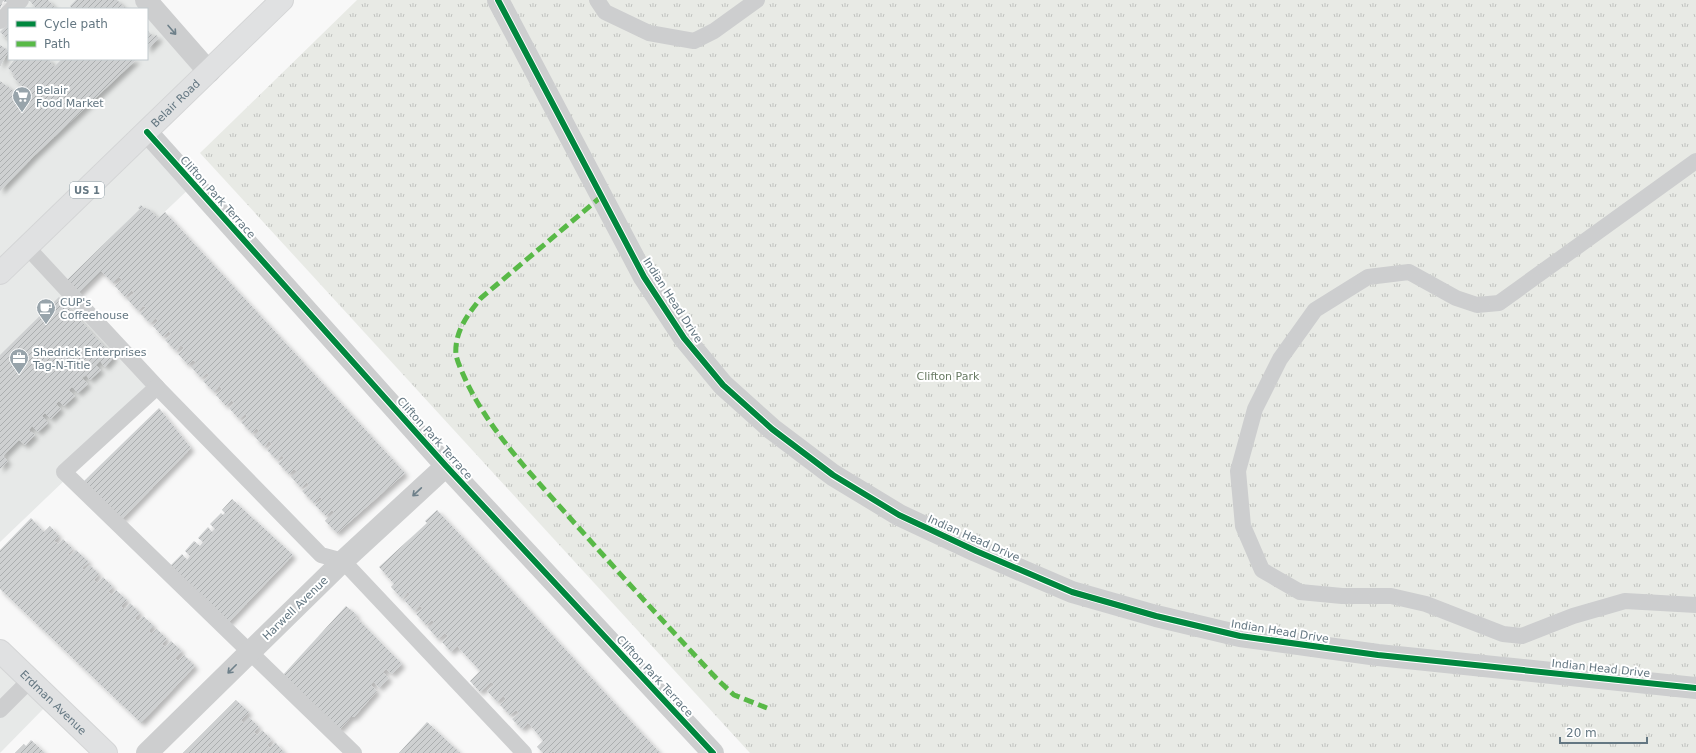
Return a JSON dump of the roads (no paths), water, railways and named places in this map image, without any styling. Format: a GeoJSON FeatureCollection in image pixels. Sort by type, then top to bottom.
{"type":"FeatureCollection","features":[{"type":"Feature","properties":{"kind":"main road","name":"Belair Road"},"geometry":{"type":"LineString","coordinates":[[0,273],[282,0]]}},
{"type":"Feature","properties":{"kind":"main road","name":"Erdman Avenue"},"geometry":{"type":"LineString","coordinates":[[0,651],[106,753]]}},
{"type":"Feature","properties":{"kind":"street"},"geometry":{"type":"LineString","coordinates":[[146,0],[209,72]]}},
{"type":"Feature","properties":{"kind":"street","name":"Indian Head Drive"},"geometry":{"type":"LineString","coordinates":[[498,0],[644,277],[684,338],[723,385],[772,429],[833,475],[899,515],[976,551],[1072,592],[1156,616],[1240,636],[1378,655],[1696,688]]}},
{"type":"Feature","properties":{"kind":"street","name":"Clifton Park Terrace"},"geometry":{"type":"LineString","coordinates":[[146,132],[446,466],[713,753]]}},
{"type":"Feature","properties":{"kind":"street","name":"Harwell Avenue"},"geometry":{"type":"LineString","coordinates":[[147,753],[343,561],[446,466]]}},
{"type":"Feature","properties":{"kind":"lane"},"geometry":{"type":"LineString","coordinates":[[13,8],[21,0]]}},
{"type":"Feature","properties":{"kind":"lane"},"geometry":{"type":"LineString","coordinates":[[597,0],[605,12],[650,33],[694,40],[714,31],[757,0]]}},
{"type":"Feature","properties":{"kind":"lane"},"geometry":{"type":"LineString","coordinates":[[0,21],[8,13]]}},
{"type":"Feature","properties":{"kind":"lane"},"geometry":{"type":"LineString","coordinates":[[1696,161],[1499,303],[1477,305],[1456,298],[1409,272],[1368,277],[1315,310],[1280,359],[1255,409],[1238,472],[1243,526],[1262,570],[1300,592],[1342,596],[1391,596],[1426,604],[1503,634],[1522,636],[1573,616],[1625,601],[1696,605]]}},
{"type":"Feature","properties":{"kind":"lane"},"geometry":{"type":"LineString","coordinates":[[27,247],[157,387],[320,555],[343,561],[524,753]]}},
{"type":"Feature","properties":{"kind":"lane"},"geometry":{"type":"LineString","coordinates":[[157,387],[64,472],[249,653],[354,753]]}},
{"type":"Feature","properties":{"kind":"lane"},"geometry":{"type":"LineString","coordinates":[[0,710],[30,680]]}},
{"type":"Feature","properties":{"kind":"place","name":"Belair Food Market"},"geometry":{"type":"Point","coordinates":[22,113]}},
{"type":"Feature","properties":{"kind":"place","name":"CUP's Coffeehouse"},"geometry":{"type":"Point","coordinates":[46,325]}},
{"type":"Feature","properties":{"kind":"place","name":"Shedrick Enterprises Tag-N-Title"},"geometry":{"type":"Point","coordinates":[19,375]}},
{"type":"Feature","properties":{"kind":"park label","name":"Clifton Park"},"geometry":{"type":"Point","coordinates":[948,376]}}]}
